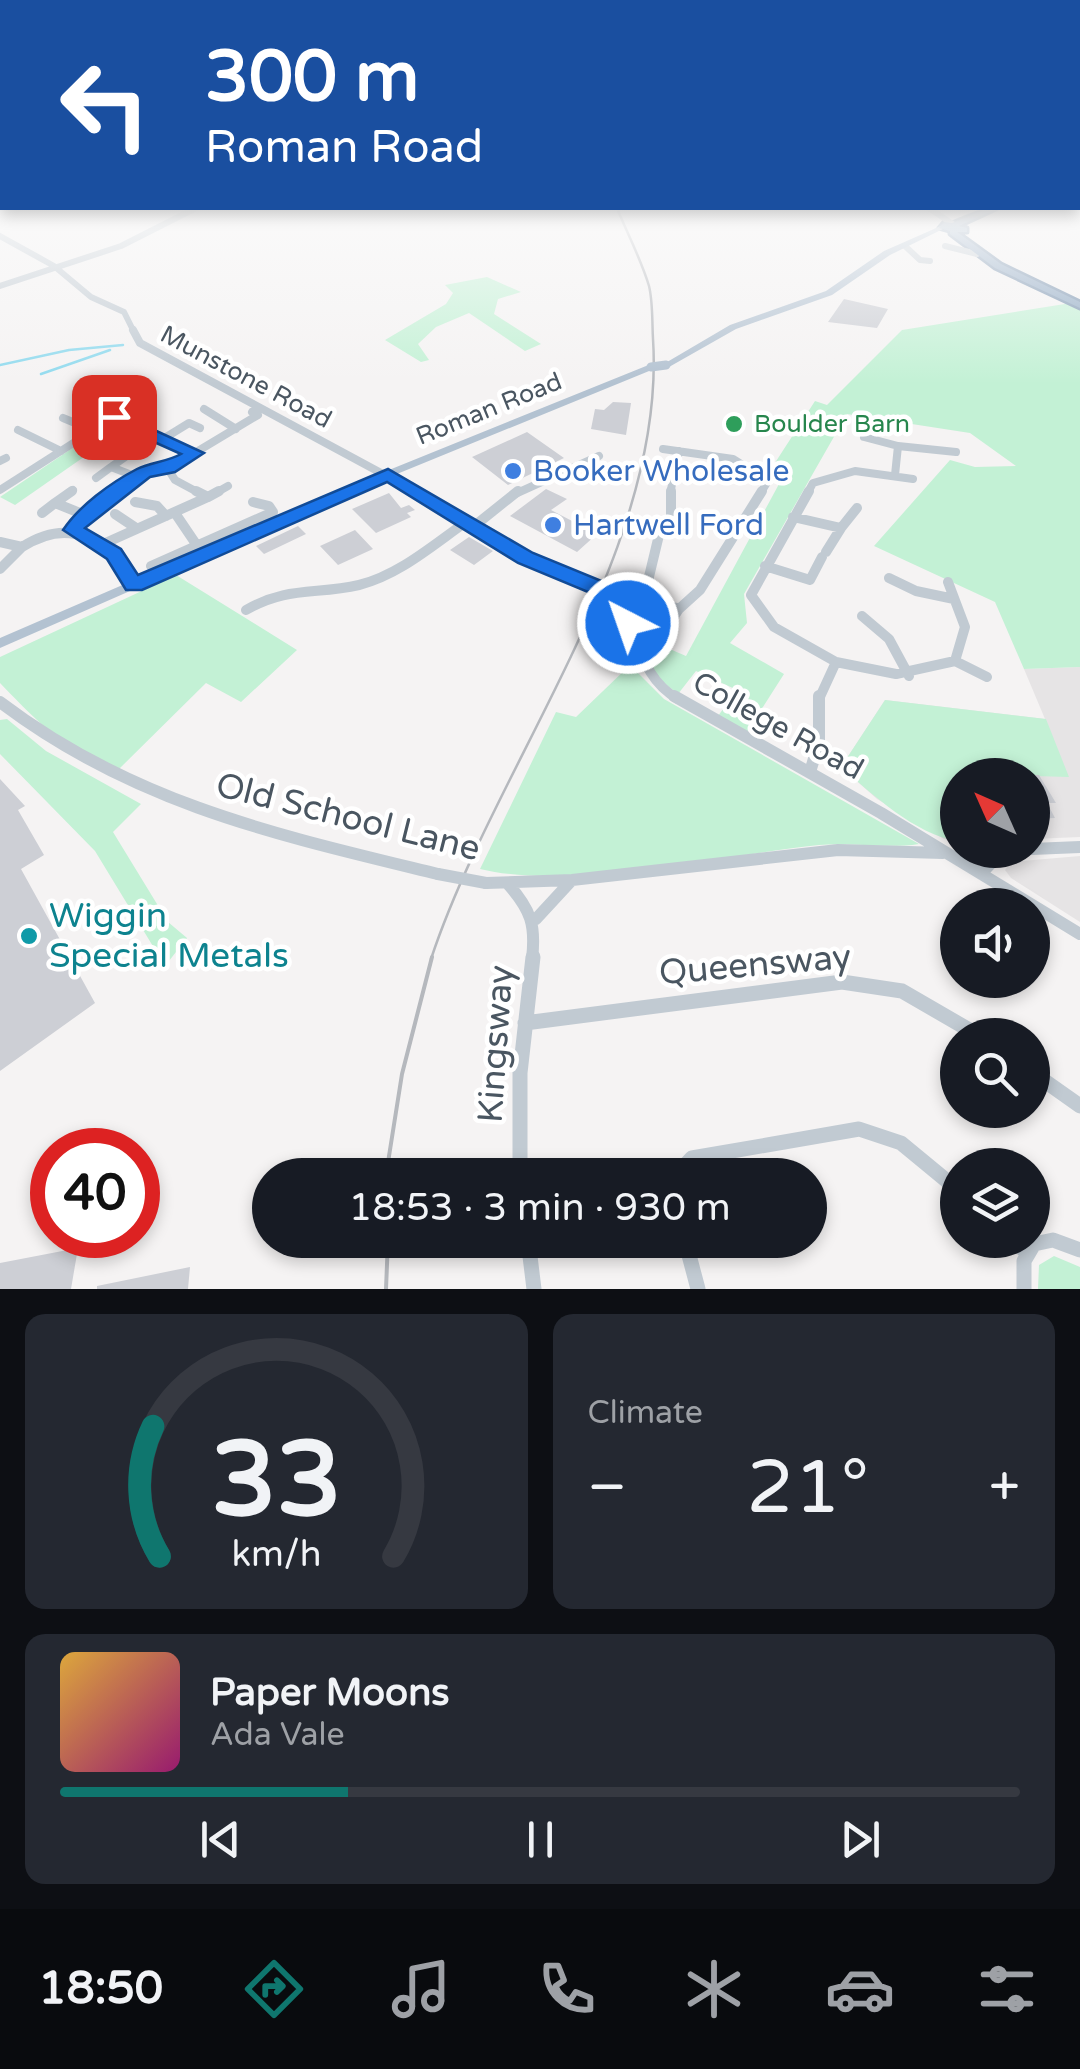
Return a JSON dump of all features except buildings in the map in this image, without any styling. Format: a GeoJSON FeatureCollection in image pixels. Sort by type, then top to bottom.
{"type":"FeatureCollection","features":[{"type":"Feature","properties":{"kind":"highway"},"geometry":{"type":"LineString","coordinates":[[997,264],[1080,305]]}},
{"type":"Feature","properties":{"kind":"main road","name":"Roman Road"},"geometry":{"type":"LineString","coordinates":[[0,643],[388,474],[651,367],[666,365],[734,327],[829,293],[867,264]]}},
{"type":"Feature","properties":{"kind":"street","name":"Munstone Road"},"geometry":{"type":"LineString","coordinates":[[51,264],[91,297],[124,312],[140,343],[388,474]]}},
{"type":"Feature","properties":{"kind":"street"},"geometry":{"type":"LineString","coordinates":[[0,286],[60,264]]}},
{"type":"Feature","properties":{"kind":"street"},"geometry":{"type":"LineString","coordinates":[[111,391],[134,382],[149,390],[113,407],[114,417]]}},
{"type":"Feature","properties":{"kind":"street"},"geometry":{"type":"LineString","coordinates":[[204,409],[236,429]]}},
{"type":"Feature","properties":{"kind":"street"},"geometry":{"type":"LineString","coordinates":[[73,530],[84,515],[137,477],[152,468],[168,468],[258,415]]}},
{"type":"Feature","properties":{"kind":"street"},"geometry":{"type":"LineString","coordinates":[[0,490],[114,417]]}},
{"type":"Feature","properties":{"kind":"street"},"geometry":{"type":"LineString","coordinates":[[114,417],[199,452]]}},
{"type":"Feature","properties":{"kind":"street"},"geometry":{"type":"LineString","coordinates":[[63,418],[92,430]]}},
{"type":"Feature","properties":{"kind":"street"},"geometry":{"type":"LineString","coordinates":[[164,439],[189,423],[221,439]]}},
{"type":"Feature","properties":{"kind":"street"},"geometry":{"type":"LineString","coordinates":[[18,430],[61,451]]}},
{"type":"Feature","properties":{"kind":"street"},"geometry":{"type":"LineString","coordinates":[[864,437],[898,446],[956,452]]}},
{"type":"Feature","properties":{"kind":"street"},"geometry":{"type":"LineString","coordinates":[[896,475],[898,446]]}},
{"type":"Feature","properties":{"kind":"street"},"geometry":{"type":"LineString","coordinates":[[637,656],[652,648],[679,609],[700,590],[768,481],[747,464],[727,457],[664,449]]}},
{"type":"Feature","properties":{"kind":"street"},"geometry":{"type":"LineString","coordinates":[[679,451],[669,501],[674,510],[671,526],[659,535],[647,585],[659,602],[679,609]]}},
{"type":"Feature","properties":{"kind":"street"},"geometry":{"type":"LineString","coordinates":[[96,478],[128,456],[119,453]]}},
{"type":"Feature","properties":{"kind":"street"},"geometry":{"type":"LineString","coordinates":[[246,610],[285,588],[342,587],[378,578],[522,488],[599,456]]}},
{"type":"Feature","properties":{"kind":"street"},"geometry":{"type":"LineString","coordinates":[[111,467],[137,477]]}},
{"type":"Feature","properties":{"kind":"street"},"geometry":{"type":"LineString","coordinates":[[168,468],[175,480],[208,497]]}},
{"type":"Feature","properties":{"kind":"street"},"geometry":{"type":"LineString","coordinates":[[913,478],[855,472],[813,483],[751,595],[757,615],[836,662],[886,676],[909,676],[954,661],[987,677]]}},
{"type":"Feature","properties":{"kind":"street","name":"College Road"},"geometry":{"type":"LineString","coordinates":[[388,474],[469,524],[582,583],[611,592],[624,613],[646,675],[679,701],[940,849]]}},
{"type":"Feature","properties":{"kind":"street"},"geometry":{"type":"LineString","coordinates":[[101,545],[228,486]]}},
{"type":"Feature","properties":{"kind":"street"},"geometry":{"type":"LineString","coordinates":[[42,512],[73,490]]}},
{"type":"Feature","properties":{"kind":"street"},"geometry":{"type":"LineString","coordinates":[[135,502],[157,506],[170,515],[198,547]]}},
{"type":"Feature","properties":{"kind":"street"},"geometry":{"type":"LineString","coordinates":[[151,566],[272,512],[269,506],[254,502]]}},
{"type":"Feature","properties":{"kind":"street"},"geometry":{"type":"LineString","coordinates":[[55,503],[84,515]]}},
{"type":"Feature","properties":{"kind":"street"},"geometry":{"type":"LineString","coordinates":[[765,566],[810,580],[857,508]]}},
{"type":"Feature","properties":{"kind":"street"},"geometry":{"type":"LineString","coordinates":[[115,514],[136,528]]}},
{"type":"Feature","properties":{"kind":"street"},"geometry":{"type":"LineString","coordinates":[[793,517],[841,528]]}},
{"type":"Feature","properties":{"kind":"street"},"geometry":{"type":"LineString","coordinates":[[0,569],[42,534],[73,530],[114,554],[134,585]]}},
{"type":"Feature","properties":{"kind":"street"},"geometry":{"type":"LineString","coordinates":[[0,542],[22,547]]}},
{"type":"Feature","properties":{"kind":"street"},"geometry":{"type":"LineString","coordinates":[[888,578],[916,591],[954,600]]}},
{"type":"Feature","properties":{"kind":"street"},"geometry":{"type":"LineString","coordinates":[[948,582],[964,626],[954,661]]}},
{"type":"Feature","properties":{"kind":"street"},"geometry":{"type":"LineString","coordinates":[[862,616],[889,639],[909,676]]}},
{"type":"Feature","properties":{"kind":"street"},"geometry":{"type":"LineString","coordinates":[[810,772],[820,748],[818,688],[836,662]]}},
{"type":"Feature","properties":{"kind":"street","name":"Old School Lane"},"geometry":{"type":"LineString","coordinates":[[0,702],[61,750],[154,796],[438,874],[486,883],[572,880],[838,850],[940,854]]}},
{"type":"Feature","properties":{"kind":"street"},"geometry":{"type":"LineString","coordinates":[[1050,848],[1080,847]]}},
{"type":"Feature","properties":{"kind":"street","name":"College Road"},"geometry":{"type":"LineString","coordinates":[[972,868],[1080,934]]}},
{"type":"Feature","properties":{"kind":"street"},"geometry":{"type":"LineString","coordinates":[[982,874],[987,868]]}},
{"type":"Feature","properties":{"kind":"street"},"geometry":{"type":"LineString","coordinates":[[508,884],[536,919],[572,880]]}},
{"type":"Feature","properties":{"kind":"street","name":"Kingsway"},"geometry":{"type":"LineString","coordinates":[[519,1158],[518,1116],[536,919]]}},
{"type":"Feature","properties":{"kind":"street","name":"Queensway"},"geometry":{"type":"LineString","coordinates":[[525,1023],[842,982],[902,991],[949,1018]]}},
{"type":"Feature","properties":{"kind":"street"},"geometry":{"type":"LineString","coordinates":[[1050,1085],[1080,1106]]}},
{"type":"Feature","properties":{"kind":"street"},"geometry":{"type":"LineString","coordinates":[[692,1158],[859,1129],[876,1131],[908,1146],[940,1174]]}},
{"type":"Feature","properties":{"kind":"street"},"geometry":{"type":"LineString","coordinates":[[1050,1240],[1080,1250]]}},
{"type":"Feature","properties":{"kind":"street"},"geometry":{"type":"LineString","coordinates":[[530,1258],[534,1289]]}},
{"type":"Feature","properties":{"kind":"street"},"geometry":{"type":"LineString","coordinates":[[690,1258],[698,1289]]}},
{"type":"Feature","properties":{"kind":"street"},"geometry":{"type":"LineString","coordinates":[[1020,1258],[1024,1289]]}},
{"type":"Feature","properties":{"kind":"shaded area"},"geometry":{"type":"Polygon","coordinates":[[[1080,667],[1080,837],[1050,838],[1050,758],[940,758],[940,837],[877,799],[841,767],[885,700],[1045,719],[1024,669],[1080,667]]]}},
{"type":"Feature","properties":{"kind":"shaded area"},"geometry":{"type":"Polygon","coordinates":[[[1080,856],[1080,922],[1050,903],[1050,888],[1027,888],[1005,870],[1050,868],[1050,859],[1080,856]]]}},
{"type":"Feature","properties":{"kind":"green space"},"geometry":{"type":"Polygon","coordinates":[[[487,277],[521,292],[498,299],[494,314],[541,344],[525,351],[469,313],[436,327],[418,344],[429,360],[421,362],[385,340],[446,304],[453,293],[445,285],[487,277]]]}},
{"type":"Feature","properties":{"kind":"green space"},"geometry":{"type":"Polygon","coordinates":[[[1071,303],[1080,307],[1080,667],[1024,669],[995,602],[874,546],[950,460],[975,467],[1016,466],[970,433],[847,414],[744,594],[747,623],[730,643],[784,674],[747,732],[718,716],[737,690],[696,671],[678,694],[648,670],[665,647],[686,656],[779,484],[771,469],[815,401],[827,405],[902,330],[1071,303]]]}},
{"type":"Feature","properties":{"kind":"green space"},"geometry":{"type":"Polygon","coordinates":[[[108,424],[124,429],[15,505],[0,497],[108,424]]]}},
{"type":"Feature","properties":{"kind":"green space"},"geometry":{"type":"Polygon","coordinates":[[[176,575],[297,650],[241,702],[206,683],[119,769],[69,746],[0,683],[0,657],[176,575]]]}},
{"type":"Feature","properties":{"kind":"green space"},"geometry":{"type":"Polygon","coordinates":[[[630,665],[664,699],[919,844],[819,845],[602,874],[516,875],[480,869],[556,712],[576,717],[630,665]]]}},
{"type":"Feature","properties":{"kind":"green space"},"geometry":{"type":"Polygon","coordinates":[[[885,700],[1046,719],[1069,777],[1050,776],[1050,758],[940,758],[940,837],[895,812],[841,767],[885,700]]]}},
{"type":"Feature","properties":{"kind":"green space"},"geometry":{"type":"Polygon","coordinates":[[[7,719],[46,751],[141,804],[113,832],[168,922],[187,938],[165,966],[95,851],[0,754],[0,720],[7,719]]]}},
{"type":"Feature","properties":{"kind":"green space"},"geometry":{"type":"Polygon","coordinates":[[[1054,1256],[1080,1267],[1080,1289],[1038,1289],[1039,1265],[1054,1256]]]}},
{"type":"Feature","properties":{"kind":"waterway"},"geometry":{"type":"LineString","coordinates":[[0,365],[69,350],[123,345]]}},
{"type":"Feature","properties":{"kind":"waterway"},"geometry":{"type":"LineString","coordinates":[[41,374],[110,350]]}},
{"type":"Feature","properties":{"kind":"railway"},"geometry":{"type":"LineString","coordinates":[[431,959],[495,809],[572,655],[606,577],[633,498],[650,418],[653,339],[650,292],[641,264]]}},
{"type":"Feature","properties":{"kind":"railway"},"geometry":{"type":"LineString","coordinates":[[389,1158],[402,1074],[432,957]]}},
{"type":"Feature","properties":{"kind":"railway"},"geometry":{"type":"LineString","coordinates":[[386,1289],[387,1258]]}},
{"type":"Feature","properties":{"kind":"place","name":"Boulder Barn"},"geometry":{"type":"Point","coordinates":[734,424]}},
{"type":"Feature","properties":{"kind":"place","name":"Booker Wholesale"},"geometry":{"type":"Point","coordinates":[513,471]}},
{"type":"Feature","properties":{"kind":"place","name":"Hartwell Ford"},"geometry":{"type":"Point","coordinates":[553,525]}},
{"type":"Feature","properties":{"kind":"place","name":"Wiggin Special Metals"},"geometry":{"type":"Point","coordinates":[29,936]}},
{"type":"Feature","properties":{"kind":"route"},"geometry":{"type":"LineString","coordinates":[[114,417],[195,453],[168,468],[145,472],[84,515],[73,530],[114,554],[134,585],[388,474],[541,566],[614,594],[628,623]]}}]}
